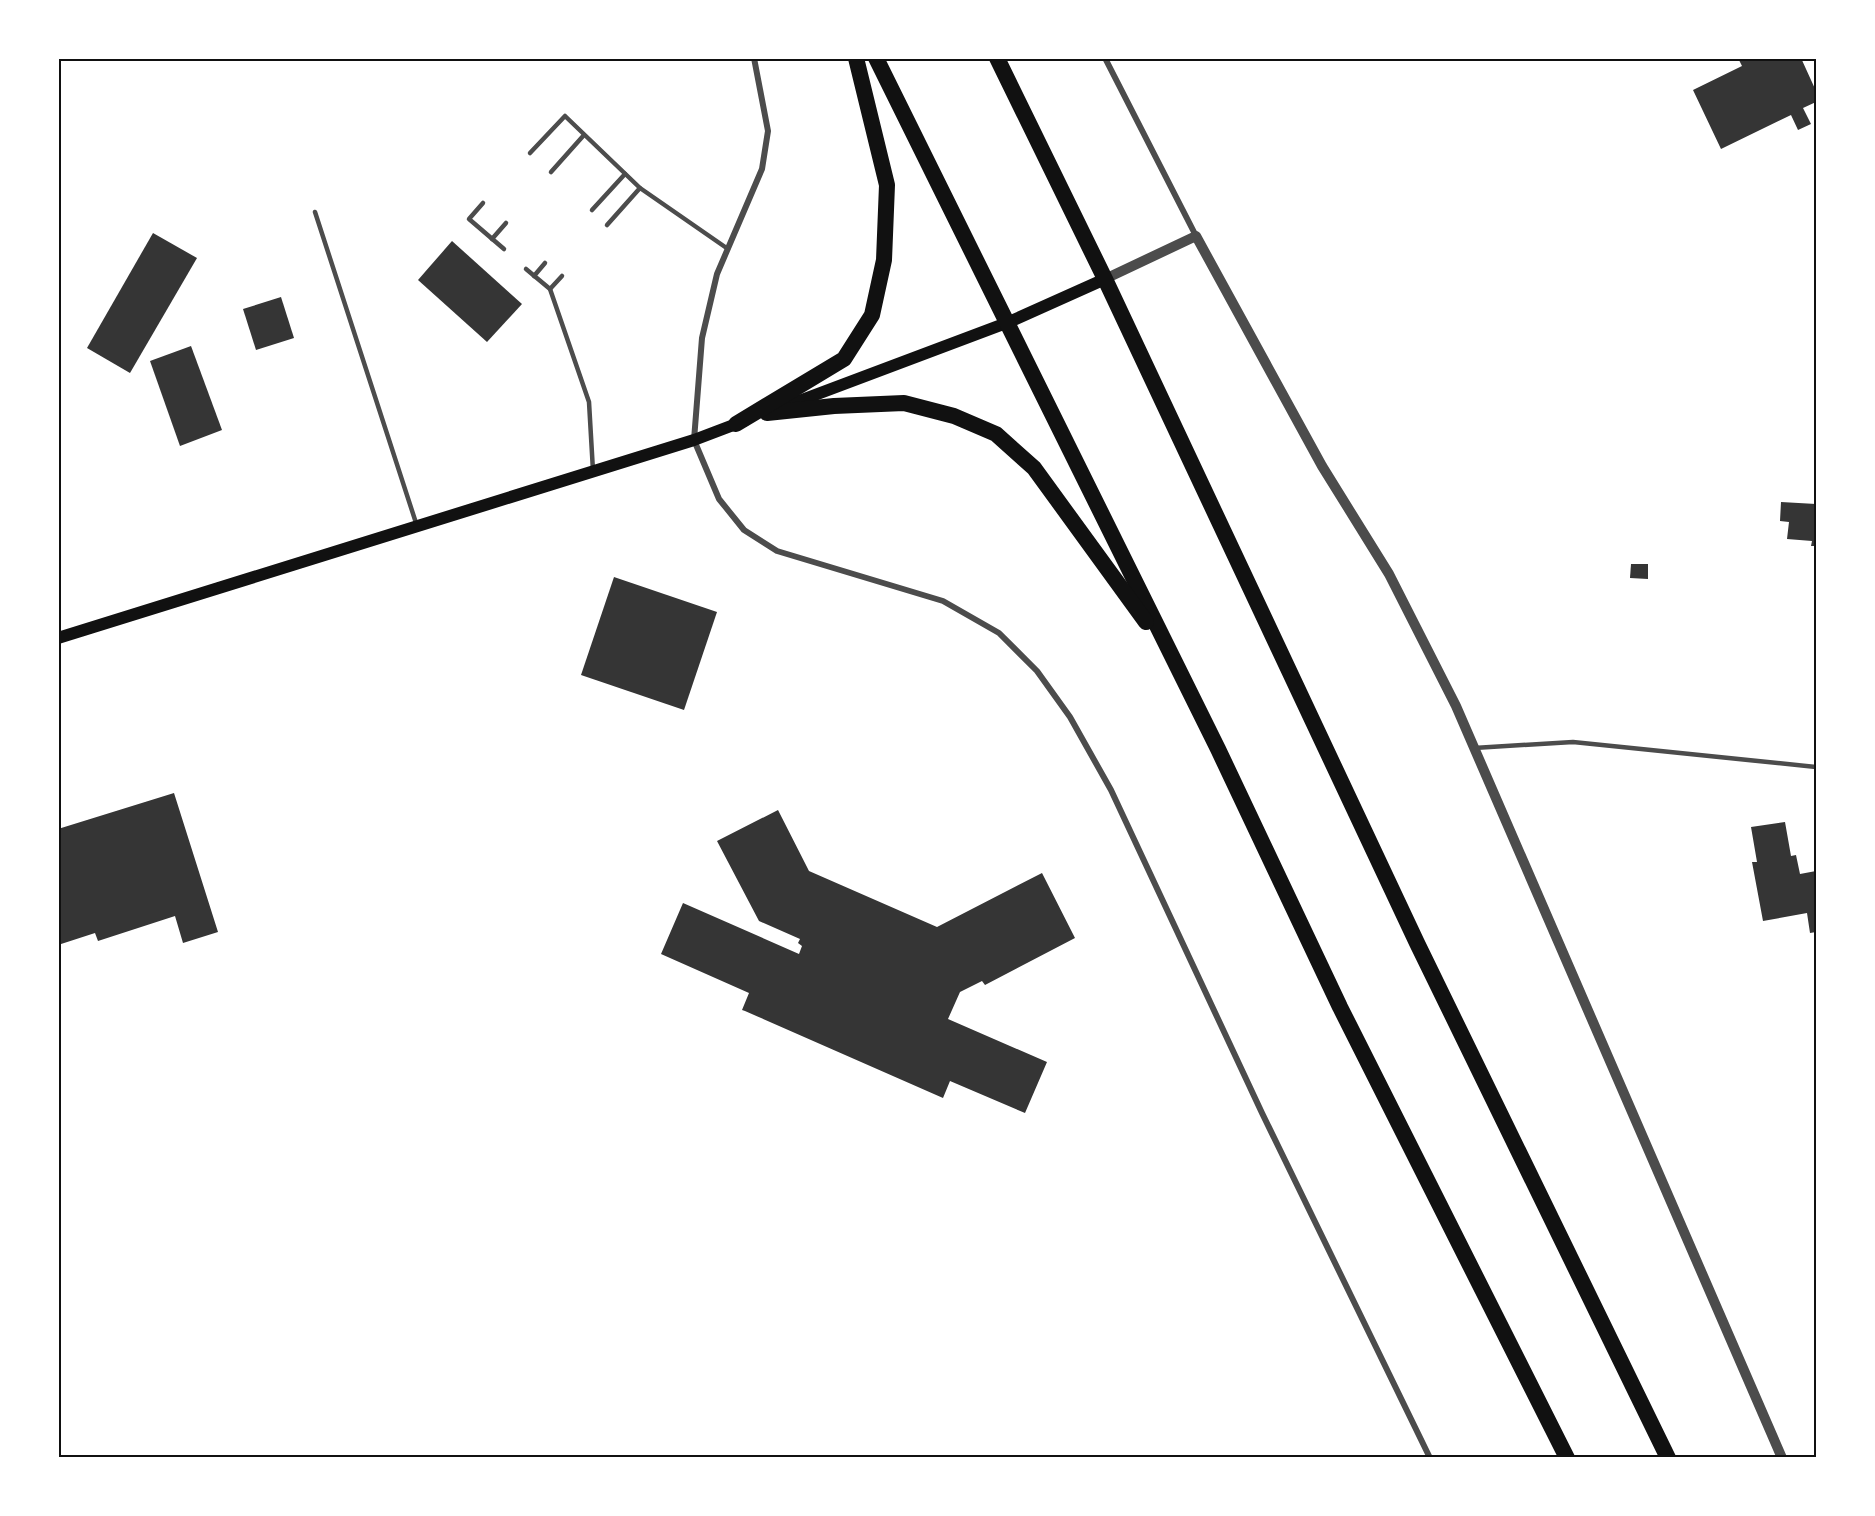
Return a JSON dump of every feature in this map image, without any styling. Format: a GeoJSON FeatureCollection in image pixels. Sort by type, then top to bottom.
{"type":"FeatureCollection","features":[{"type":"Feature","properties":{"kind":"highway"},"geometry":{"type":"LineString","coordinates":[[736,424],[844,359],[872,315],[884,260],[887,185],[856,58]]}},
{"type":"Feature","properties":{"kind":"highway"},"geometry":{"type":"LineString","coordinates":[[876,58],[1009,322],[1340,1006],[1568,1458]]}},
{"type":"Feature","properties":{"kind":"highway"},"geometry":{"type":"LineString","coordinates":[[997,58],[1105,279],[1417,943],[1668,1458]]}},
{"type":"Feature","properties":{"kind":"highway"},"geometry":{"type":"LineString","coordinates":[[767,413],[834,406],[903,404],[954,416],[996,434],[1034,468],[1172,658]]}},
{"type":"Feature","properties":{"kind":"main road"},"geometry":{"type":"LineString","coordinates":[[58,638],[694,440],[1009,322],[1105,279]]}},
{"type":"Feature","properties":{"kind":"street"},"geometry":{"type":"LineString","coordinates":[[754,58],[768,131],[762,169],[717,274],[702,338],[694,440],[719,499],[744,530],[777,551],[944,601],[999,633],[1037,671],[1070,717],[1111,790],[1262,1113],[1430,1458]]}},
{"type":"Feature","properties":{"kind":"street"},"geometry":{"type":"LineString","coordinates":[[1105,58],[1196,236],[1322,466],[1389,573],[1474,748],[1782,1458]]}},
{"type":"Feature","properties":{"kind":"street"},"geometry":{"type":"LineString","coordinates":[[1105,279],[1196,236]]}},
{"type":"Feature","properties":{"kind":"lane"},"geometry":{"type":"LineString","coordinates":[[530,153],[565,116],[640,188],[728,249]]}},
{"type":"Feature","properties":{"kind":"lane"},"geometry":{"type":"LineString","coordinates":[[551,172],[584,135]]}},
{"type":"Feature","properties":{"kind":"lane"},"geometry":{"type":"LineString","coordinates":[[592,210],[625,174]]}},
{"type":"Feature","properties":{"kind":"lane"},"geometry":{"type":"LineString","coordinates":[[607,225],[640,188]]}},
{"type":"Feature","properties":{"kind":"lane"},"geometry":{"type":"LineString","coordinates":[[483,203],[468,219],[504,249]]}},
{"type":"Feature","properties":{"kind":"lane"},"geometry":{"type":"LineString","coordinates":[[315,212],[417,526]]}},
{"type":"Feature","properties":{"kind":"lane"},"geometry":{"type":"LineString","coordinates":[[492,239],[506,222]]}},
{"type":"Feature","properties":{"kind":"lane"},"geometry":{"type":"LineString","coordinates":[[534,276],[545,263]]}},
{"type":"Feature","properties":{"kind":"lane"},"geometry":{"type":"LineString","coordinates":[[526,269],[550,289],[589,402],[593,471]]}},
{"type":"Feature","properties":{"kind":"lane"},"geometry":{"type":"LineString","coordinates":[[550,289],[561,276]]}},
{"type":"Feature","properties":{"kind":"lane"},"geometry":{"type":"LineString","coordinates":[[1474,748],[1573,742],[1816,767]]}},
{"type":"Feature","properties":{"kind":"building"},"geometry":{"type":"Polygon","coordinates":[[[1738,58],[1801,58],[1816,91],[1816,102],[1803,108],[1811,124],[1798,130],[1791,115],[1721,149],[1693,90],[1742,66],[1738,58]]]}},
{"type":"Feature","properties":{"kind":"building"},"geometry":{"type":"Polygon","coordinates":[[[153,233],[197,258],[130,373],[87,348],[153,233]]]}},
{"type":"Feature","properties":{"kind":"building"},"geometry":{"type":"Polygon","coordinates":[[[452,241],[522,304],[487,342],[418,280],[452,241]]]}},
{"type":"Feature","properties":{"kind":"building"},"geometry":{"type":"Polygon","coordinates":[[[281,297],[294,338],[256,350],[243,309],[281,297]]]}},
{"type":"Feature","properties":{"kind":"building"},"geometry":{"type":"Polygon","coordinates":[[[191,346],[222,430],[180,446],[150,361],[191,346]]]}},
{"type":"Feature","properties":{"kind":"building"},"geometry":{"type":"Polygon","coordinates":[[[1781,502],[1816,504],[1816,546],[1811,546],[1812,541],[1787,539],[1789,522],[1780,521],[1781,502]]]}},
{"type":"Feature","properties":{"kind":"building"},"geometry":{"type":"Polygon","coordinates":[[[1631,564],[1648,564],[1648,579],[1630,578],[1631,564]]]}},
{"type":"Feature","properties":{"kind":"building"},"geometry":{"type":"Polygon","coordinates":[[[614,577],[717,612],[684,710],[581,675],[614,577]]]}},
{"type":"Feature","properties":{"kind":"building"},"geometry":{"type":"Polygon","coordinates":[[[174,793],[218,932],[183,943],[175,916],[98,941],[95,933],[58,945],[58,829],[174,793]]]}},
{"type":"Feature","properties":{"kind":"building"},"geometry":{"type":"Polygon","coordinates":[[[778,810],[809,871],[937,927],[1042,873],[1075,938],[985,985],[982,981],[960,992],[948,1019],[1047,1062],[1025,1113],[950,1081],[943,1098],[742,1010],[749,993],[661,954],[683,903],[799,954],[802,946],[798,943],[800,939],[759,921],[717,841],[778,810]]]}},
{"type":"Feature","properties":{"kind":"building"},"geometry":{"type":"Polygon","coordinates":[[[1785,822],[1791,856],[1796,855],[1800,874],[1816,871],[1816,932],[1810,933],[1807,913],[1763,921],[1752,862],[1757,862],[1751,827],[1785,822]]]}}]}
